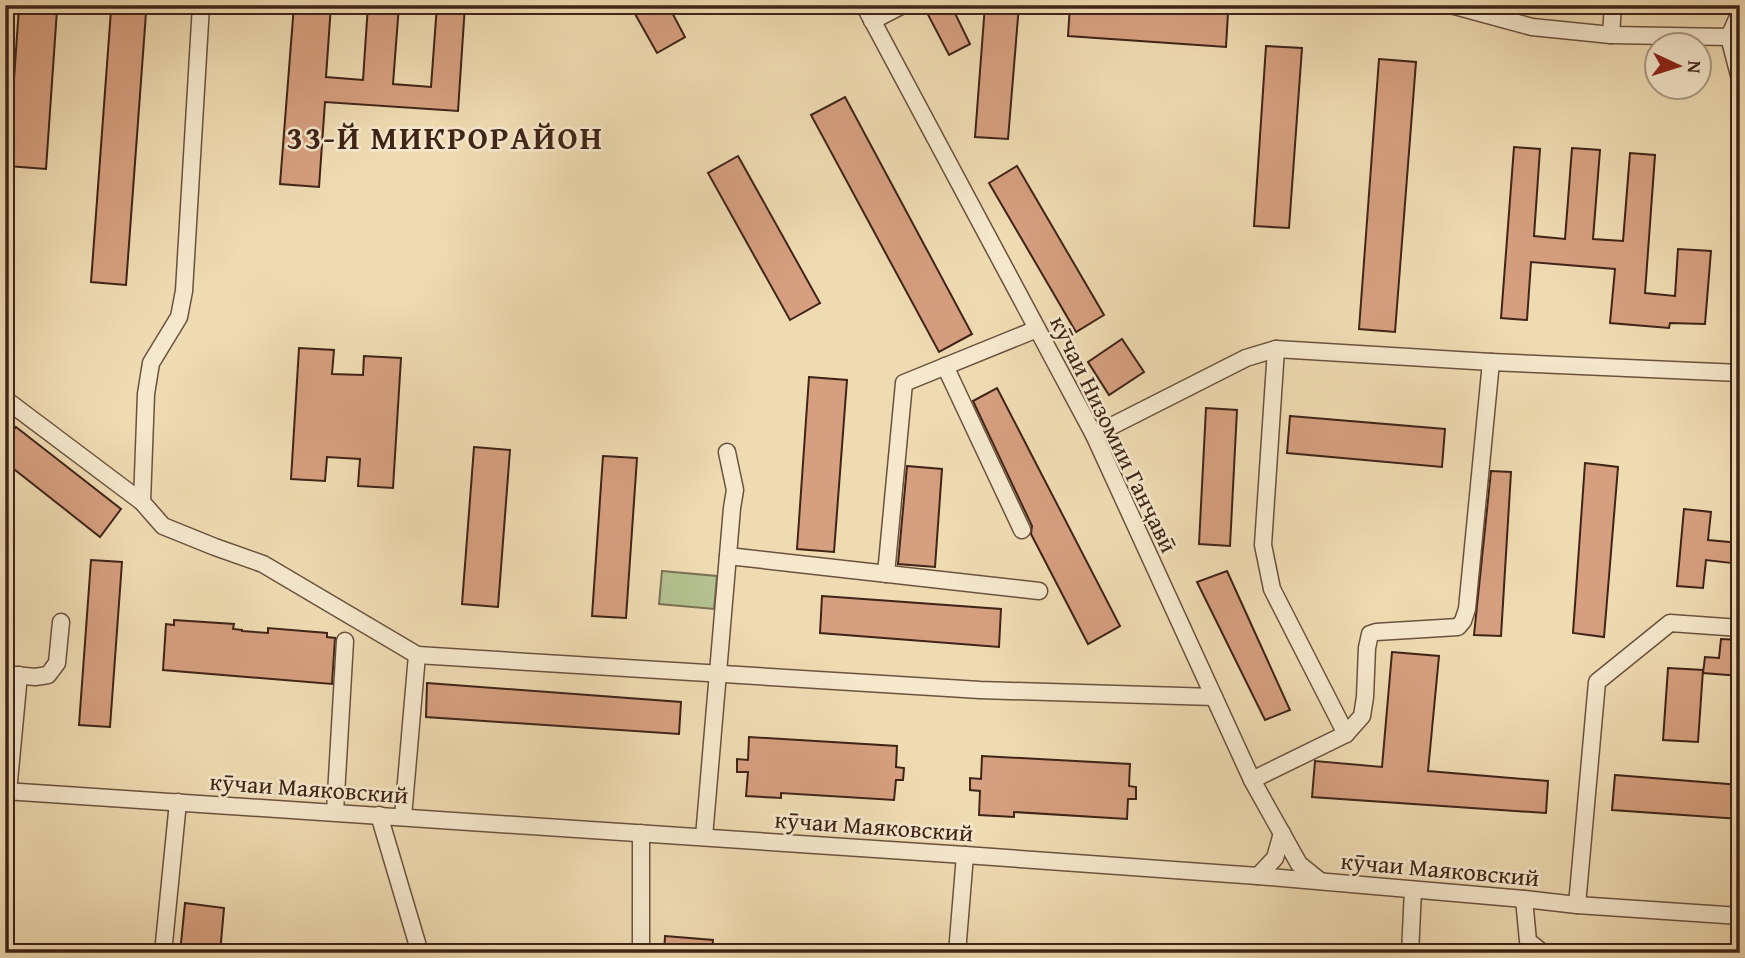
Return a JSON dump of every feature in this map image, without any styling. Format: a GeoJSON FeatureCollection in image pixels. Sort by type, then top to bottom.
{"type":"FeatureCollection","features":[{"type":"Feature","properties":{"kind":"street"},"geometry":{"type":"LineString","coordinates":[[142,502],[146,394],[151,363],[179,317],[184,291],[201,5]]}},
{"type":"Feature","properties":{"kind":"street","name":"кӯчаи Низомии Ганҷавӣ"},"geometry":{"type":"LineString","coordinates":[[864,5],[1094,435],[1252,780],[1299,864],[1320,881]]}},
{"type":"Feature","properties":{"kind":"street"},"geometry":{"type":"LineString","coordinates":[[872,21],[904,5]]}},
{"type":"Feature","properties":{"kind":"street"},"geometry":{"type":"LineString","coordinates":[[1451,5],[1532,27],[1611,34],[1729,37]]}},
{"type":"Feature","properties":{"kind":"street"},"geometry":{"type":"LineString","coordinates":[[1611,34],[1613,5]]}},
{"type":"Feature","properties":{"kind":"street"},"geometry":{"type":"LineString","coordinates":[[1740,12],[1729,37],[1740,79]]}},
{"type":"Feature","properties":{"kind":"street"},"geometry":{"type":"LineString","coordinates":[[886,574],[904,383],[1037,329]]}},
{"type":"Feature","properties":{"kind":"street"},"geometry":{"type":"LineString","coordinates":[[1276,349],[1264,545],[1272,589],[1346,734]]}},
{"type":"Feature","properties":{"kind":"street"},"geometry":{"type":"LineString","coordinates":[[1094,435],[1246,358],[1276,349],[1740,373]]}},
{"type":"Feature","properties":{"kind":"street"},"geometry":{"type":"LineString","coordinates":[[1252,780],[1346,734],[1362,716],[1370,634],[1458,627],[1464,621],[1491,362]]}},
{"type":"Feature","properties":{"kind":"street"},"geometry":{"type":"LineString","coordinates":[[945,366],[1022,530]]}},
{"type":"Feature","properties":{"kind":"street"},"geometry":{"type":"LineString","coordinates":[[5,400],[142,502],[163,526],[263,564],[417,655],[980,690],[1214,697]]}},
{"type":"Feature","properties":{"kind":"street"},"geometry":{"type":"LineString","coordinates":[[704,837],[735,490],[727,452]]}},
{"type":"Feature","properties":{"kind":"street"},"geometry":{"type":"LineString","coordinates":[[728,556],[1039,591]]}},
{"type":"Feature","properties":{"kind":"street"},"geometry":{"type":"LineString","coordinates":[[7,791],[12,675],[48,675],[57,663],[61,622]]}},
{"type":"Feature","properties":{"kind":"street"},"geometry":{"type":"LineString","coordinates":[[1577,905],[1597,682],[1670,623],[1740,628]]}},
{"type":"Feature","properties":{"kind":"street"},"geometry":{"type":"LineString","coordinates":[[335,812],[345,641]]}},
{"type":"Feature","properties":{"kind":"street"},"geometry":{"type":"LineString","coordinates":[[403,817],[417,655]]}},
{"type":"Feature","properties":{"kind":"street","name":"кӯчаи Маяковский"},"geometry":{"type":"LineString","coordinates":[[7,791],[1258,876],[1577,905],[1740,916]]}},
{"type":"Feature","properties":{"kind":"street"},"geometry":{"type":"LineString","coordinates":[[163,953],[178,802]]}},
{"type":"Feature","properties":{"kind":"street"},"geometry":{"type":"LineString","coordinates":[[379,815],[420,953]]}},
{"type":"Feature","properties":{"kind":"street"},"geometry":{"type":"LineString","coordinates":[[641,833],[641,953]]}},
{"type":"Feature","properties":{"kind":"street"},"geometry":{"type":"LineString","coordinates":[[1258,876],[1275,858],[1282,833]]}},
{"type":"Feature","properties":{"kind":"street"},"geometry":{"type":"LineString","coordinates":[[957,953],[965,855]]}},
{"type":"Feature","properties":{"kind":"street"},"geometry":{"type":"LineString","coordinates":[[1410,953],[1413,890]]}},
{"type":"Feature","properties":{"kind":"street"},"geometry":{"type":"LineString","coordinates":[[1524,899],[1528,942],[1543,953]]}},
{"type":"Feature","properties":{"kind":"green space"},"geometry":{"type":"Polygon","coordinates":[[[662,571],[717,576],[714,609],[659,604],[662,571]]]}},
{"type":"Feature","properties":{"kind":"building"},"geometry":{"type":"Polygon","coordinates":[[[294,5],[331,5],[326,77],[363,80],[368,5],[399,5],[393,84],[431,87],[437,5],[465,5],[458,111],[325,102],[319,187],[280,184],[294,5]]]}},
{"type":"Feature","properties":{"kind":"building"},"geometry":{"type":"Polygon","coordinates":[[[630,5],[668,5],[685,37],[657,53],[630,5]]]}},
{"type":"Feature","properties":{"kind":"building"},"geometry":{"type":"Polygon","coordinates":[[[923,5],[951,5],[970,44],[949,55],[923,5]]]}},
{"type":"Feature","properties":{"kind":"building"},"geometry":{"type":"Polygon","coordinates":[[[985,5],[1019,5],[1008,139],[975,137],[985,5]]]}},
{"type":"Feature","properties":{"kind":"building"},"geometry":{"type":"Polygon","coordinates":[[[1070,5],[1112,5],[1228,13],[1226,47],[1068,36],[1070,5]]]}},
{"type":"Feature","properties":{"kind":"building"},"geometry":{"type":"Polygon","coordinates":[[[19,7],[57,10],[46,169],[8,166],[19,7]]]}},
{"type":"Feature","properties":{"kind":"building"},"geometry":{"type":"Polygon","coordinates":[[[111,10],[146,13],[126,285],[91,282],[111,10]]]}},
{"type":"Feature","properties":{"kind":"building"},"geometry":{"type":"Polygon","coordinates":[[[1266,46],[1302,48],[1289,228],[1254,226],[1266,46]]]}},
{"type":"Feature","properties":{"kind":"building"},"geometry":{"type":"Polygon","coordinates":[[[1379,59],[1416,62],[1395,332],[1359,329],[1379,59]]]}},
{"type":"Feature","properties":{"kind":"building"},"geometry":{"type":"Polygon","coordinates":[[[845,97],[972,334],[939,352],[811,115],[845,97]]]}},
{"type":"Feature","properties":{"kind":"building"},"geometry":{"type":"Polygon","coordinates":[[[1514,147],[1540,149],[1534,236],[1565,239],[1572,148],[1600,150],[1593,239],[1623,241],[1630,153],[1655,155],[1645,293],[1675,296],[1678,249],[1711,251],[1705,324],[1670,323],[1669,328],[1610,323],[1615,269],[1531,262],[1527,320],[1501,318],[1514,147]]]}},
{"type":"Feature","properties":{"kind":"building"},"geometry":{"type":"Polygon","coordinates":[[[738,156],[820,303],[790,320],[708,173],[738,156]]]}},
{"type":"Feature","properties":{"kind":"building"},"geometry":{"type":"Polygon","coordinates":[[[1017,166],[1104,315],[1076,332],[989,183],[1017,166]]]}},
{"type":"Feature","properties":{"kind":"building"},"geometry":{"type":"Polygon","coordinates":[[[1122,339],[1144,372],[1109,395],[1088,362],[1122,339]]]}},
{"type":"Feature","properties":{"kind":"building"},"geometry":{"type":"Polygon","coordinates":[[[299,348],[334,350],[332,374],[363,375],[364,356],[401,358],[393,488],[358,486],[360,459],[327,457],[325,481],[291,479],[299,348]]]}},
{"type":"Feature","properties":{"kind":"building"},"geometry":{"type":"Polygon","coordinates":[[[809,377],[847,380],[834,552],[797,549],[809,377]]]}},
{"type":"Feature","properties":{"kind":"building"},"geometry":{"type":"Polygon","coordinates":[[[997,388],[1120,626],[1088,644],[1031,534],[1032,526],[973,401],[997,388]]]}},
{"type":"Feature","properties":{"kind":"building"},"geometry":{"type":"Polygon","coordinates":[[[1206,408],[1237,410],[1230,546],[1199,544],[1206,408]]]}},
{"type":"Feature","properties":{"kind":"building"},"geometry":{"type":"Polygon","coordinates":[[[1290,416],[1445,429],[1442,467],[1287,453],[1290,416]]]}},
{"type":"Feature","properties":{"kind":"building"},"geometry":{"type":"Polygon","coordinates":[[[16,427],[121,509],[100,537],[5,462],[5,441],[16,427]]]}},
{"type":"Feature","properties":{"kind":"building"},"geometry":{"type":"Polygon","coordinates":[[[474,447],[510,450],[498,607],[462,604],[474,447]]]}},
{"type":"Feature","properties":{"kind":"building"},"geometry":{"type":"Polygon","coordinates":[[[603,456],[637,458],[626,618],[592,616],[603,456]]]}},
{"type":"Feature","properties":{"kind":"building"},"geometry":{"type":"Polygon","coordinates":[[[1585,463],[1618,467],[1604,637],[1573,633],[1585,463]]]}},
{"type":"Feature","properties":{"kind":"building"},"geometry":{"type":"Polygon","coordinates":[[[907,466],[942,469],[935,567],[898,564],[907,466]]]}},
{"type":"Feature","properties":{"kind":"building"},"geometry":{"type":"Polygon","coordinates":[[[1491,471],[1511,472],[1501,636],[1474,635],[1491,471]]]}},
{"type":"Feature","properties":{"kind":"building"},"geometry":{"type":"Polygon","coordinates":[[[1684,509],[1711,512],[1708,540],[1740,543],[1740,564],[1706,560],[1703,588],[1677,586],[1684,509]]]}},
{"type":"Feature","properties":{"kind":"building"},"geometry":{"type":"Polygon","coordinates":[[[91,560],[122,562],[110,727],[79,725],[91,560]]]}},
{"type":"Feature","properties":{"kind":"building"},"geometry":{"type":"Polygon","coordinates":[[[1227,571],[1290,710],[1265,720],[1197,582],[1227,571]]]}},
{"type":"Feature","properties":{"kind":"building"},"geometry":{"type":"Polygon","coordinates":[[[822,596],[1001,609],[999,647],[820,633],[822,596]]]}},
{"type":"Feature","properties":{"kind":"building"},"geometry":{"type":"Polygon","coordinates":[[[174,620],[234,624],[233,629],[242,631],[268,633],[268,628],[327,633],[327,637],[335,638],[332,684],[163,670],[166,624],[174,625],[174,620]]]}},
{"type":"Feature","properties":{"kind":"building"},"geometry":{"type":"Polygon","coordinates":[[[1721,639],[1740,640],[1740,676],[1703,673],[1705,657],[1719,658],[1721,639]]]}},
{"type":"Feature","properties":{"kind":"building"},"geometry":{"type":"Polygon","coordinates":[[[1392,652],[1439,656],[1428,771],[1548,781],[1546,813],[1312,797],[1315,761],[1382,767],[1392,652]]]}},
{"type":"Feature","properties":{"kind":"building"},"geometry":{"type":"Polygon","coordinates":[[[1668,668],[1703,670],[1698,742],[1663,740],[1668,668]]]}},
{"type":"Feature","properties":{"kind":"building"},"geometry":{"type":"Polygon","coordinates":[[[427,683],[681,702],[679,734],[426,717],[427,683]]]}},
{"type":"Feature","properties":{"kind":"building"},"geometry":{"type":"Polygon","coordinates":[[[749,737],[897,746],[896,767],[904,768],[903,780],[896,780],[894,800],[781,793],[781,798],[746,796],[748,772],[737,772],[737,759],[748,760],[749,737]]]}},
{"type":"Feature","properties":{"kind":"building"},"geometry":{"type":"Polygon","coordinates":[[[982,756],[1130,764],[1129,786],[1136,787],[1136,799],[1128,799],[1127,819],[1014,812],[1014,817],[979,815],[980,791],[970,790],[970,778],[981,779],[982,756]]]}},
{"type":"Feature","properties":{"kind":"building"},"geometry":{"type":"Polygon","coordinates":[[[1615,775],[1740,785],[1740,819],[1612,810],[1615,775]]]}},
{"type":"Feature","properties":{"kind":"building"},"geometry":{"type":"Polygon","coordinates":[[[185,903],[224,908],[220,953],[180,953],[185,903]]]}},
{"type":"Feature","properties":{"kind":"building"},"geometry":{"type":"Polygon","coordinates":[[[665,936],[713,940],[712,953],[664,953],[665,936]]]}},
{"type":"Feature","properties":{"kind":"district","name":"33-Й МИКРОРАЙОН"},"geometry":{"type":"Point","coordinates":[445,137]}}]}
